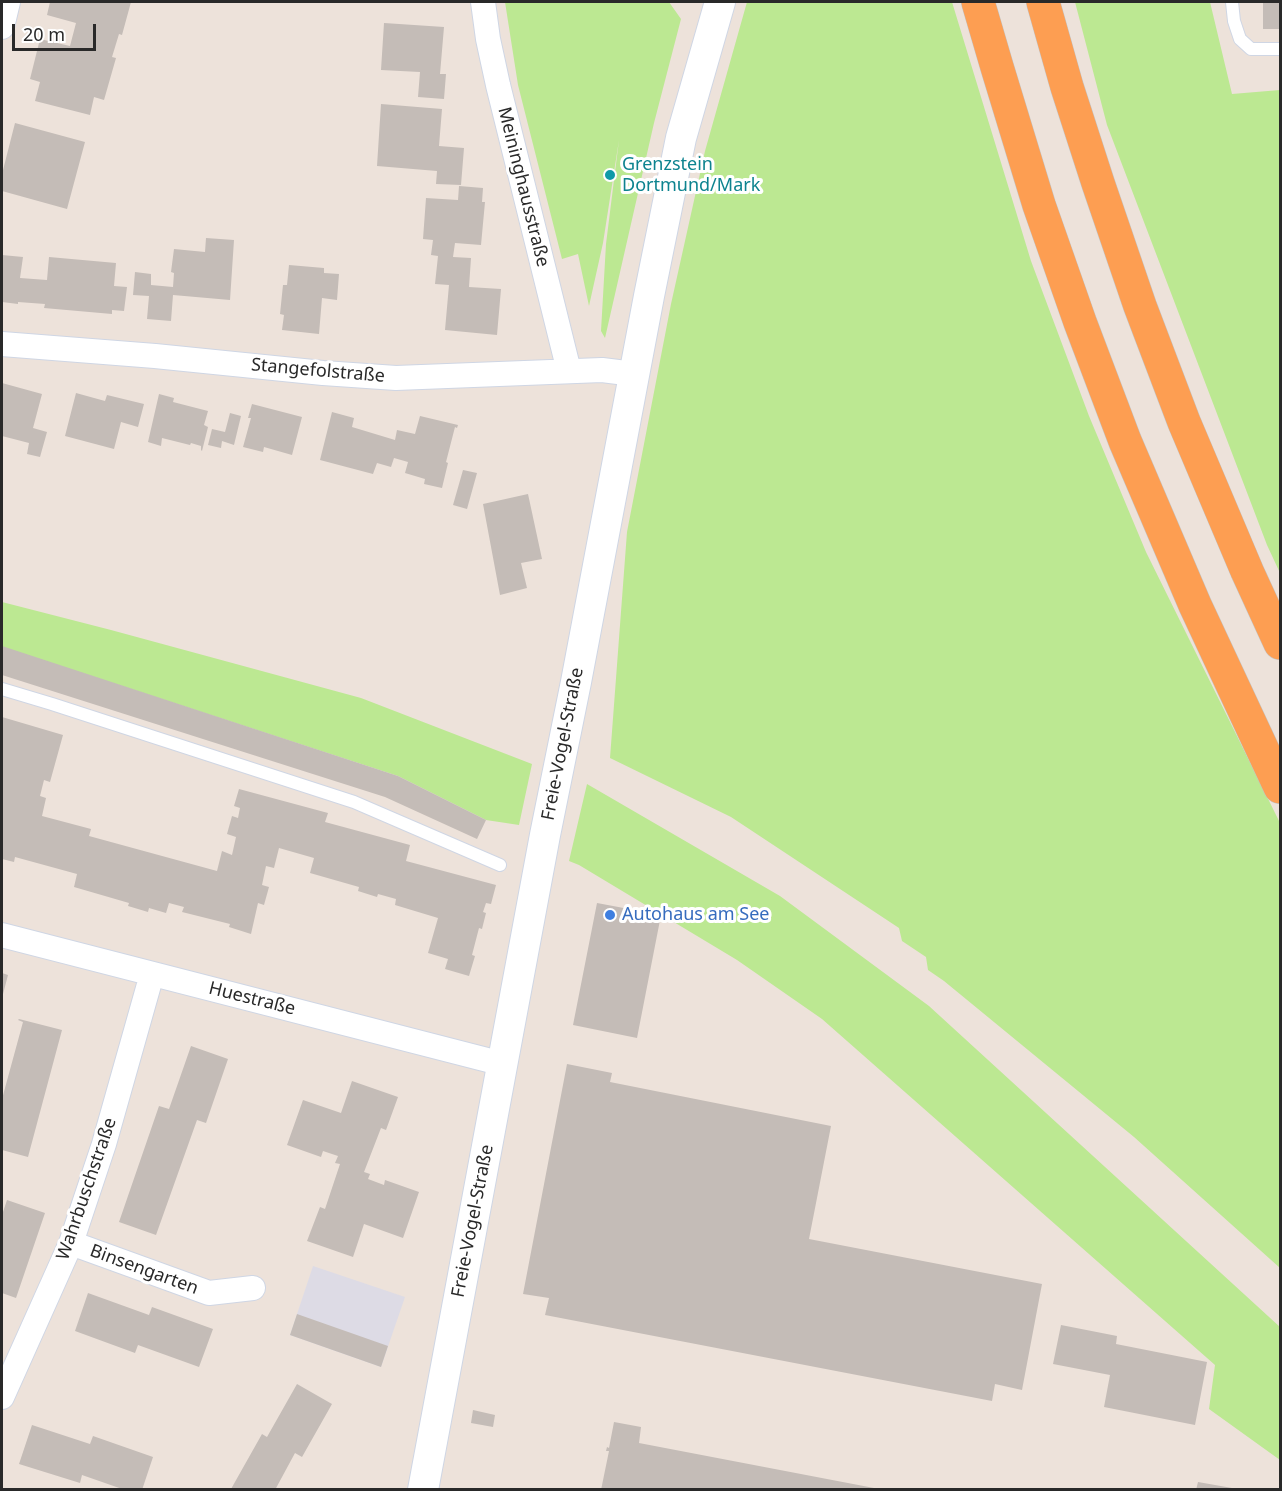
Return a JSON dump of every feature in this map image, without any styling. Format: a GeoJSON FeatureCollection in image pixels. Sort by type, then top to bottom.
{"type":"FeatureCollection","features":[{"type":"Feature","properties":{"kind":"highway"},"geometry":{"type":"LineString","coordinates":[[978,2],[1039,205],[1125,441],[1195,605],[1281,787]]}},
{"type":"Feature","properties":{"kind":"highway"},"geometry":{"type":"LineString","coordinates":[[1042,2],[1087,151],[1140,306],[1184,422],[1238,550],[1281,643]]}},
{"type":"Feature","properties":{"kind":"street"},"geometry":{"type":"LineString","coordinates":[[2,27],[8,2]]}},
{"type":"Feature","properties":{"kind":"street","name":"Meininghausstraße"},"geometry":{"type":"LineString","coordinates":[[483,2],[498,85],[569,371]]}},
{"type":"Feature","properties":{"kind":"street","name":"Freie-Vogel-Straße"},"geometry":{"type":"LineString","coordinates":[[423,1490],[545,835],[681,138],[720,2]]}},
{"type":"Feature","properties":{"kind":"street","name":"Stangefolstraße"},"geometry":{"type":"LineString","coordinates":[[2,344],[396,378],[602,370],[634,374]]}},
{"type":"Feature","properties":{"kind":"street","name":"Huestraße"},"geometry":{"type":"LineString","coordinates":[[2,935],[502,1064]]}},
{"type":"Feature","properties":{"kind":"street","name":"Wahrbuschstraße"},"geometry":{"type":"LineString","coordinates":[[2,1396],[71,1243],[105,1144],[152,974]]}},
{"type":"Feature","properties":{"kind":"street","name":"Binsengarten"},"geometry":{"type":"LineString","coordinates":[[71,1243],[209,1293],[253,1288]]}},
{"type":"Feature","properties":{"kind":"lane"},"geometry":{"type":"LineString","coordinates":[[1232,2],[1234,21],[1240,39],[1251,49],[1281,49]]}},
{"type":"Feature","properties":{"kind":"lane"},"geometry":{"type":"LineString","coordinates":[[2,688],[354,802],[500,864]]}},
{"type":"Feature","properties":{"kind":"shaded area"},"geometry":{"type":"Polygon","coordinates":[[[313,1266],[405,1297],[381,1367],[290,1335],[313,1266]]]}},
{"type":"Feature","properties":{"kind":"green space"},"geometry":{"type":"Polygon","coordinates":[[[505,2],[669,2],[681,19],[654,123],[605,338],[601,331],[606,244],[619,140],[603,243],[589,306],[578,254],[562,259],[518,85],[505,2]]]}},
{"type":"Feature","properties":{"kind":"green space"},"geometry":{"type":"Polygon","coordinates":[[[747,2],[952,2],[1031,261],[1089,416],[1146,552],[1280,823],[1280,1268],[1134,1137],[928,970],[926,957],[902,941],[899,928],[731,817],[610,758],[627,532],[671,304],[705,151],[747,2]]]}},
{"type":"Feature","properties":{"kind":"green space"},"geometry":{"type":"Polygon","coordinates":[[[1075,2],[1210,2],[1232,94],[1280,90],[1280,573],[1267,545],[1107,125],[1075,2]]]}},
{"type":"Feature","properties":{"kind":"green space"},"geometry":{"type":"Polygon","coordinates":[[[2,602],[361,698],[532,764],[519,825],[486,820],[398,776],[2,647],[2,602]]]}},
{"type":"Feature","properties":{"kind":"green space"},"geometry":{"type":"Polygon","coordinates":[[[587,784],[780,896],[929,1006],[1280,1327],[1280,1460],[1209,1409],[1215,1365],[822,1019],[737,960],[569,861],[587,784]]]}},
{"type":"Feature","properties":{"kind":"building"},"geometry":{"type":"Polygon","coordinates":[[[50,2],[131,2],[122,35],[119,34],[112,57],[116,58],[104,100],[94,97],[90,115],[35,101],[40,82],[30,79],[40,39],[70,46],[76,23],[47,15],[50,2]]]}},
{"type":"Feature","properties":{"kind":"building"},"geometry":{"type":"Polygon","coordinates":[[[1263,2],[1280,2],[1280,29],[1263,29],[1263,2]]]}},
{"type":"Feature","properties":{"kind":"building"},"geometry":{"type":"Polygon","coordinates":[[[384,23],[444,27],[440,74],[446,74],[444,99],[418,97],[420,72],[381,70],[384,23]]]}},
{"type":"Feature","properties":{"kind":"building"},"geometry":{"type":"Polygon","coordinates":[[[381,104],[442,109],[439,146],[464,148],[461,185],[436,184],[437,171],[377,166],[381,104]]]}},
{"type":"Feature","properties":{"kind":"building"},"geometry":{"type":"Polygon","coordinates":[[[15,123],[85,142],[67,209],[2,191],[2,174],[15,123]]]}},
{"type":"Feature","properties":{"kind":"building"},"geometry":{"type":"Polygon","coordinates":[[[459,186],[483,188],[482,202],[485,202],[481,245],[455,243],[453,257],[471,258],[469,287],[501,289],[497,335],[445,330],[449,285],[435,284],[438,256],[431,255],[433,240],[423,239],[426,198],[458,200],[459,186]]]}},
{"type":"Feature","properties":{"kind":"building"},"geometry":{"type":"Polygon","coordinates":[[[206,238],[234,240],[230,300],[173,295],[171,321],[147,319],[149,296],[133,295],[135,272],[151,274],[151,285],[173,287],[174,273],[171,272],[174,249],[205,252],[206,238]]]}},
{"type":"Feature","properties":{"kind":"building"},"geometry":{"type":"Polygon","coordinates":[[[2,255],[23,257],[20,278],[47,280],[49,257],[116,263],[114,286],[127,287],[124,311],[112,310],[112,314],[44,308],[45,304],[2,302],[2,255]]]}},
{"type":"Feature","properties":{"kind":"building"},"geometry":{"type":"Polygon","coordinates":[[[289,265],[324,268],[324,273],[339,274],[337,300],[322,298],[319,334],[282,330],[284,315],[280,314],[283,285],[287,285],[289,265]]]}},
{"type":"Feature","properties":{"kind":"building"},"geometry":{"type":"Polygon","coordinates":[[[2,383],[42,394],[33,428],[47,432],[40,457],[27,454],[29,443],[2,436],[2,383]]]}},
{"type":"Feature","properties":{"kind":"building"},"geometry":{"type":"Polygon","coordinates":[[[76,393],[105,401],[107,395],[144,404],[138,427],[121,422],[114,449],[65,436],[76,393]]]}},
{"type":"Feature","properties":{"kind":"building"},"geometry":{"type":"Polygon","coordinates":[[[159,394],[174,398],[173,402],[208,411],[204,425],[208,427],[202,451],[201,446],[162,438],[161,446],[148,442],[159,394]]]}},
{"type":"Feature","properties":{"kind":"building"},"geometry":{"type":"Polygon","coordinates":[[[252,404],[302,417],[292,455],[264,447],[263,452],[243,447],[251,418],[248,418],[252,404]]]}},
{"type":"Feature","properties":{"kind":"building"},"geometry":{"type":"Polygon","coordinates":[[[332,412],[354,418],[352,427],[395,440],[397,430],[415,434],[420,416],[458,425],[457,428],[455,427],[446,462],[448,463],[442,488],[424,484],[425,479],[405,473],[408,462],[394,458],[391,467],[377,463],[373,474],[320,460],[332,412]]]}},
{"type":"Feature","properties":{"kind":"building"},"geometry":{"type":"Polygon","coordinates":[[[230,413],[241,416],[234,445],[222,441],[221,448],[208,445],[212,429],[225,432],[230,413]]]}},
{"type":"Feature","properties":{"kind":"building"},"geometry":{"type":"Polygon","coordinates":[[[463,470],[477,473],[467,509],[453,505],[463,470]]]}},
{"type":"Feature","properties":{"kind":"building"},"geometry":{"type":"Polygon","coordinates":[[[528,494],[542,559],[521,563],[527,588],[500,595],[483,504],[528,494]]]}},
{"type":"Feature","properties":{"kind":"building"},"geometry":{"type":"Polygon","coordinates":[[[2,646],[398,776],[486,820],[477,839],[385,797],[2,675],[2,646]]]}},
{"type":"Feature","properties":{"kind":"building"},"geometry":{"type":"Polygon","coordinates":[[[2,717],[63,735],[50,782],[44,780],[40,796],[46,798],[42,816],[91,829],[89,836],[217,871],[222,851],[232,855],[236,837],[227,834],[232,816],[238,818],[240,808],[234,806],[239,789],[328,813],[325,822],[410,845],[406,861],[496,885],[491,904],[486,903],[483,912],[486,913],[482,929],[479,928],[469,976],[445,969],[448,959],[428,953],[438,918],[395,905],[396,899],[378,894],[377,897],[358,891],[359,887],[310,873],[314,858],[279,848],[274,868],[266,866],[262,885],[269,887],[264,905],[258,903],[251,934],[229,927],[230,924],[182,912],[184,907],[169,903],[166,913],[149,908],[148,912],[128,906],[129,903],[74,887],[77,874],[15,857],[14,862],[2,859],[2,717]]]}},
{"type":"Feature","properties":{"kind":"building"},"geometry":{"type":"Polygon","coordinates":[[[597,903],[661,915],[637,1038],[573,1025],[597,903]]]}},
{"type":"Feature","properties":{"kind":"building"},"geometry":{"type":"Polygon","coordinates":[[[2,973],[8,975],[2,998],[2,973]]]}},
{"type":"Feature","properties":{"kind":"building"},"geometry":{"type":"Polygon","coordinates":[[[19,1019],[62,1030],[28,1157],[2,1150],[2,1099],[23,1022],[19,1019]]]}},
{"type":"Feature","properties":{"kind":"building"},"geometry":{"type":"Polygon","coordinates":[[[191,1046],[228,1059],[206,1123],[197,1120],[156,1235],[119,1222],[159,1106],[169,1109],[191,1046]]]}},
{"type":"Feature","properties":{"kind":"building"},"geometry":{"type":"Polygon","coordinates":[[[567,1064],[612,1073],[610,1082],[831,1126],[809,1239],[1042,1284],[1022,1390],[995,1384],[992,1401],[545,1315],[549,1298],[523,1294],[567,1064]]]}},
{"type":"Feature","properties":{"kind":"building"},"geometry":{"type":"Polygon","coordinates":[[[352,1081],[398,1097],[386,1130],[381,1128],[364,1172],[370,1174],[368,1179],[384,1185],[385,1180],[419,1192],[403,1238],[364,1224],[353,1257],[307,1241],[320,1207],[325,1209],[340,1164],[335,1163],[338,1156],[323,1151],[321,1157],[287,1145],[303,1100],[341,1113],[352,1081]]]}},
{"type":"Feature","properties":{"kind":"building"},"geometry":{"type":"Polygon","coordinates":[[[7,1200],[45,1213],[16,1298],[2,1293],[2,1215],[7,1200]]]}},
{"type":"Feature","properties":{"kind":"building"},"geometry":{"type":"Polygon","coordinates":[[[88,1293],[149,1315],[152,1307],[213,1329],[199,1367],[138,1345],[135,1353],[75,1331],[88,1293]]]}},
{"type":"Feature","properties":{"kind":"building"},"geometry":{"type":"Polygon","coordinates":[[[297,1314],[388,1346],[381,1367],[290,1335],[297,1314]]]}},
{"type":"Feature","properties":{"kind":"building"},"geometry":{"type":"Polygon","coordinates":[[[1061,1325],[1117,1336],[1116,1344],[1207,1362],[1195,1425],[1104,1407],[1110,1375],[1053,1364],[1061,1325]]]}},
{"type":"Feature","properties":{"kind":"building"},"geometry":{"type":"Polygon","coordinates":[[[297,1384],[332,1404],[302,1457],[295,1453],[275,1490],[231,1489],[262,1434],[267,1437],[297,1384]]]}},
{"type":"Feature","properties":{"kind":"building"},"geometry":{"type":"Polygon","coordinates":[[[473,1410],[495,1415],[493,1427],[471,1423],[473,1410]]]}},
{"type":"Feature","properties":{"kind":"building"},"geometry":{"type":"Polygon","coordinates":[[[614,1422],[641,1427],[639,1443],[874,1488],[874,1490],[601,1490],[609,1451],[606,1451],[607,1447],[609,1448],[614,1422]]]}},
{"type":"Feature","properties":{"kind":"building"},"geometry":{"type":"Polygon","coordinates":[[[32,1425],[90,1444],[93,1436],[153,1457],[142,1490],[125,1490],[82,1475],[80,1483],[19,1464],[32,1425]]]}},
{"type":"Feature","properties":{"kind":"building"},"geometry":{"type":"Polygon","coordinates":[[[1198,1482],[1232,1488],[1232,1490],[1196,1490],[1198,1482]]]}},
{"type":"Feature","properties":{"kind":"place","name":"Grenzstein Dortmund/Mark"},"geometry":{"type":"Point","coordinates":[610,175]}},
{"type":"Feature","properties":{"kind":"place","name":"Autohaus am See"},"geometry":{"type":"Point","coordinates":[610,915]}}]}
